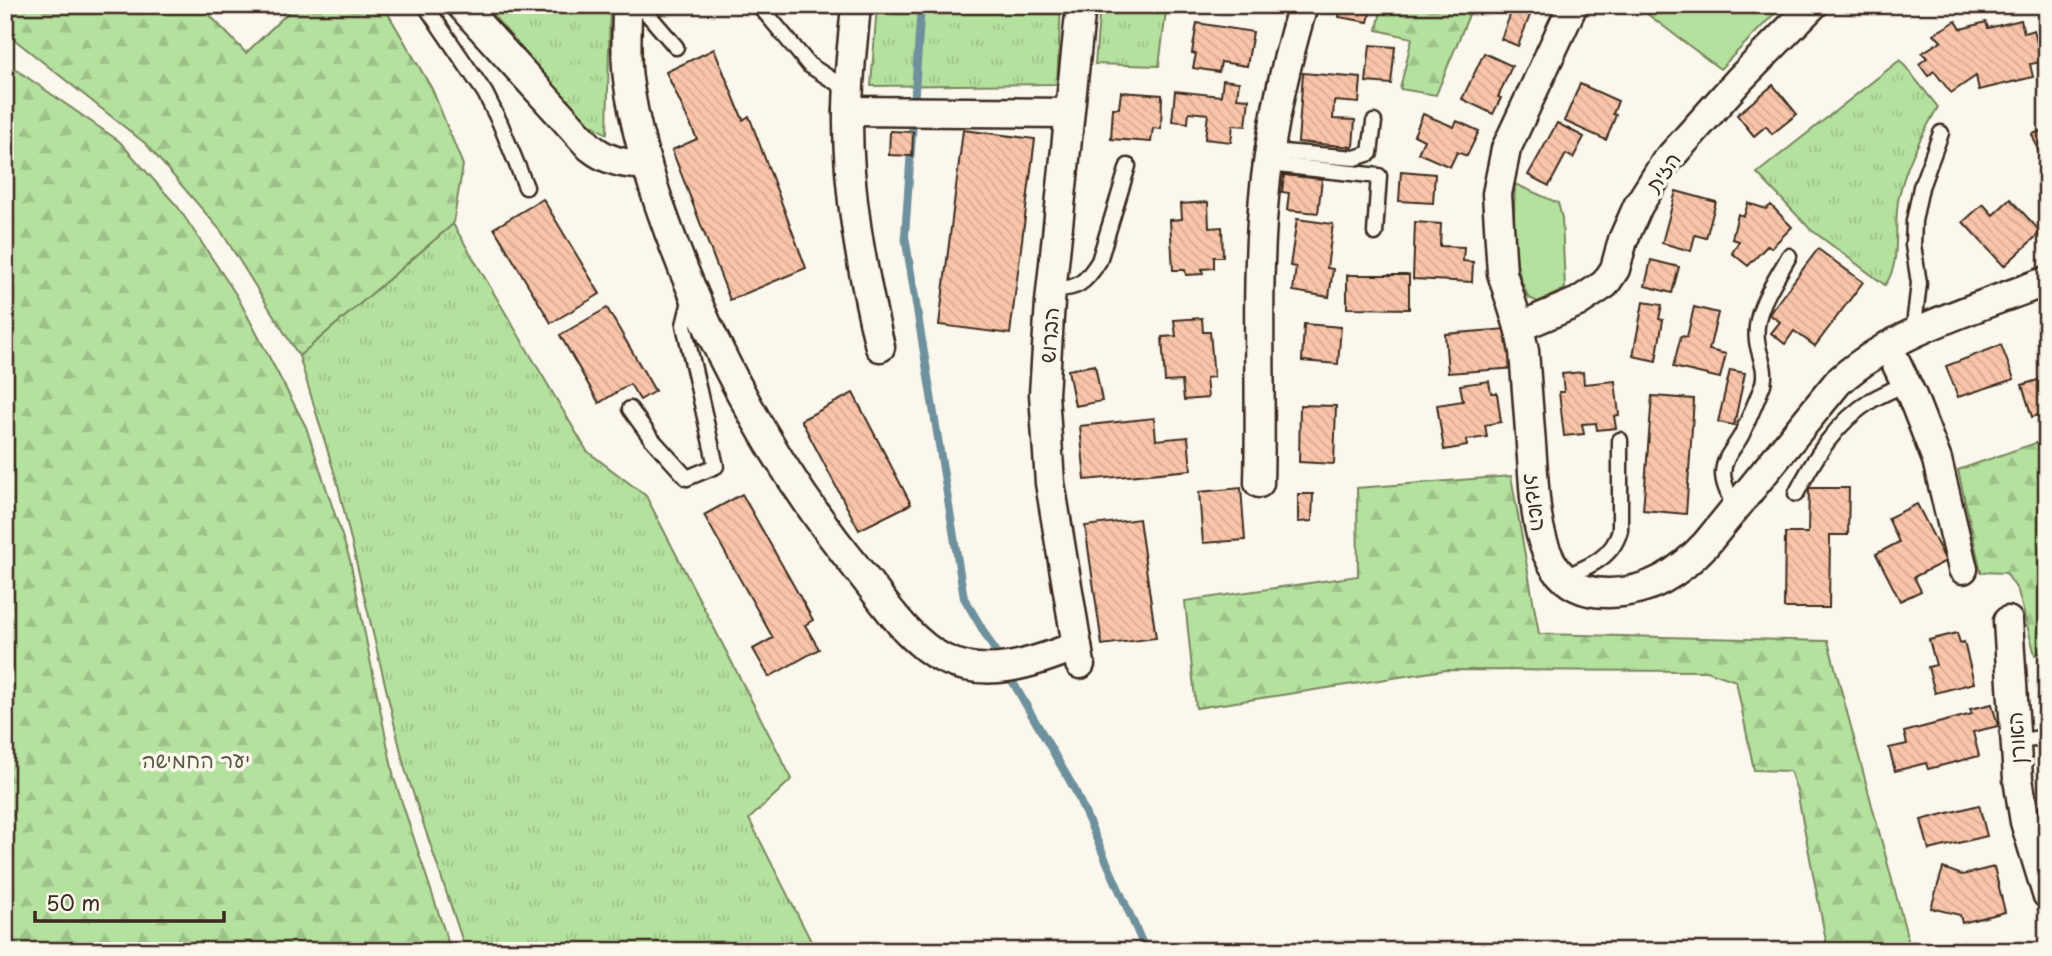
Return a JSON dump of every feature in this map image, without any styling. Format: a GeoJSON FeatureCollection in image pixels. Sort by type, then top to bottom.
{"type":"FeatureCollection","features":[{"type":"Feature","properties":{"kind":"street"},"geometry":{"type":"LineString","coordinates":[[461,5],[590,147],[614,161],[647,164]]}},
{"type":"Feature","properties":{"kind":"street"},"geometry":{"type":"LineString","coordinates":[[627,5],[628,78],[636,124],[659,203],[693,291]]}},
{"type":"Feature","properties":{"kind":"street"},"geometry":{"type":"LineString","coordinates":[[856,5],[848,101],[850,166],[857,229],[880,347]]}},
{"type":"Feature","properties":{"kind":"street","name":"הברוש"},"geometry":{"type":"LineString","coordinates":[[693,291],[743,395],[795,484],[853,565],[916,639],[944,659],[991,669],[1078,655],[1050,483],[1045,371],[1051,288],[1081,5]]}},
{"type":"Feature","properties":{"kind":"street"},"geometry":{"type":"LineString","coordinates":[[1259,483],[1261,247],[1269,157],[1284,78],[1303,5]]}},
{"type":"Feature","properties":{"kind":"street","name":"האגוז"},"geometry":{"type":"LineString","coordinates":[[1564,578],[1550,561],[1538,528],[1525,366],[1519,327],[1502,273],[1497,211],[1499,174],[1509,139],[1573,5]]}},
{"type":"Feature","properties":{"kind":"street","name":"הזית"},"geometry":{"type":"LineString","coordinates":[[1519,327],[1578,302],[1596,292],[1609,279],[1615,269],[1632,217],[1658,173],[1721,100],[1813,5]]}},
{"type":"Feature","properties":{"kind":"street"},"geometry":{"type":"LineString","coordinates":[[848,101],[1069,113]]}},
{"type":"Feature","properties":{"kind":"street"},"geometry":{"type":"LineString","coordinates":[[1564,578],[1593,592],[1621,592],[1664,580],[1686,564],[1735,509],[1838,382],[1858,365],[1900,340],[2047,281]]}},
{"type":"Feature","properties":{"kind":"street"},"geometry":{"type":"LineString","coordinates":[[1900,340],[1906,383],[1937,460],[1963,569]]}},
{"type":"Feature","properties":{"kind":"street","name":"האורן"},"geometry":{"type":"LineString","coordinates":[[2008,621],[2014,742],[2025,822],[2047,894]]}},
{"type":"Feature","properties":{"kind":"lane"},"geometry":{"type":"LineString","coordinates":[[425,5],[485,93],[526,187]]}},
{"type":"Feature","properties":{"kind":"lane"},"geometry":{"type":"LineString","coordinates":[[640,5],[676,47]]}},
{"type":"Feature","properties":{"kind":"lane"},"geometry":{"type":"LineString","coordinates":[[759,5],[809,65],[848,101]]}},
{"type":"Feature","properties":{"kind":"lane"},"geometry":{"type":"LineString","coordinates":[[1269,157],[1355,158],[1366,155],[1370,153],[1374,122]]}},
{"type":"Feature","properties":{"kind":"lane"},"geometry":{"type":"LineString","coordinates":[[1900,340],[1919,282],[1913,245],[1914,221],[1921,187],[1941,133]]}},
{"type":"Feature","properties":{"kind":"lane"},"geometry":{"type":"LineString","coordinates":[[1269,157],[1379,176],[1375,233]]}},
{"type":"Feature","properties":{"kind":"lane"},"geometry":{"type":"LineString","coordinates":[[1051,288],[1068,289],[1078,285],[1091,274],[1099,261],[1128,166]]}},
{"type":"Feature","properties":{"kind":"lane"},"geometry":{"type":"LineString","coordinates":[[1735,509],[1725,486],[1723,472],[1726,459],[1740,437],[1763,382],[1765,369],[1757,342],[1757,321],[1763,303],[1789,256]]}},
{"type":"Feature","properties":{"kind":"lane"},"geometry":{"type":"LineString","coordinates":[[630,409],[651,438],[687,478],[716,466],[684,325],[693,291]]}},
{"type":"Feature","properties":{"kind":"lane"},"geometry":{"type":"LineString","coordinates":[[1796,494],[1822,448],[1847,418],[1874,399],[1906,383]]}},
{"type":"Feature","properties":{"kind":"lane"},"geometry":{"type":"LineString","coordinates":[[1564,578],[1593,565],[1608,554],[1617,541],[1620,530],[1620,440]]}},
{"type":"Feature","properties":{"kind":"lane"},"geometry":{"type":"LineString","coordinates":[[2014,742],[2047,737]]}},
{"type":"Feature","properties":{"kind":"green space"},"geometry":{"type":"Polygon","coordinates":[[[5,5],[200,5],[246,53],[296,5],[383,5],[432,89],[463,165],[453,224],[299,356],[221,231],[146,144],[5,32],[5,5]]]}},
{"type":"Feature","properties":{"kind":"green space"},"geometry":{"type":"Polygon","coordinates":[[[484,5],[610,5],[607,134],[585,121],[484,5]]]}},
{"type":"Feature","properties":{"kind":"green space"},"geometry":{"type":"Polygon","coordinates":[[[877,5],[1061,5],[1057,84],[871,86],[877,5]]]}},
{"type":"Feature","properties":{"kind":"green space"},"geometry":{"type":"Polygon","coordinates":[[[1100,5],[1135,5],[1166,12],[1159,66],[1095,64],[1100,5]]]}},
{"type":"Feature","properties":{"kind":"green space"},"geometry":{"type":"Polygon","coordinates":[[[1382,5],[1473,5],[1436,95],[1400,89],[1412,38],[1377,30],[1382,5]]]}},
{"type":"Feature","properties":{"kind":"green space"},"geometry":{"type":"Polygon","coordinates":[[[1645,5],[1783,5],[1720,69],[1642,10],[1645,5]]]}},
{"type":"Feature","properties":{"kind":"green space"},"geometry":{"type":"Polygon","coordinates":[[[1900,60],[1938,107],[1915,150],[1902,184],[1897,207],[1894,265],[1885,285],[1810,229],[1757,173],[1900,60]]]}},
{"type":"Feature","properties":{"kind":"green space","name":"יער החמישה"},"geometry":{"type":"Polygon","coordinates":[[[5,62],[119,141],[178,207],[237,296],[306,427],[350,560],[394,778],[451,951],[5,951],[5,62]]]}},
{"type":"Feature","properties":{"kind":"green space"},"geometry":{"type":"Polygon","coordinates":[[[1515,184],[1558,203],[1562,218],[1565,289],[1538,302],[1529,298],[1516,257],[1515,184]]]}},
{"type":"Feature","properties":{"kind":"green space"},"geometry":{"type":"Polygon","coordinates":[[[453,224],[587,451],[646,496],[792,779],[749,819],[816,951],[466,951],[405,769],[338,485],[299,356],[453,224]]]}},
{"type":"Feature","properties":{"kind":"green space"},"geometry":{"type":"Polygon","coordinates":[[[2047,439],[2047,650],[2035,655],[2018,591],[2006,573],[1981,572],[1958,470],[2047,439]]]}},
{"type":"Feature","properties":{"kind":"green space"},"geometry":{"type":"Polygon","coordinates":[[[1511,476],[1539,634],[1828,641],[1911,951],[1828,951],[1797,791],[1790,771],[1754,770],[1736,681],[1707,671],[1445,670],[1196,708],[1185,601],[1358,576],[1357,488],[1511,476]]]}},
{"type":"Feature","properties":{"kind":"building"},"geometry":{"type":"Polygon","coordinates":[[[1341,5],[1372,5],[1368,22],[1339,17],[1341,5]]]}},
{"type":"Feature","properties":{"kind":"building"},"geometry":{"type":"Polygon","coordinates":[[[1514,5],[1534,5],[1518,46],[1501,39],[1514,5]]]}},
{"type":"Feature","properties":{"kind":"building"},"geometry":{"type":"Polygon","coordinates":[[[2021,20],[2024,33],[2034,30],[2042,62],[2030,64],[2033,77],[1979,90],[1976,76],[1951,93],[1934,71],[1928,76],[1919,64],[1927,58],[1922,53],[1941,41],[1934,34],[1956,21],[1961,29],[1986,22],[1988,28],[2021,20]]]}},
{"type":"Feature","properties":{"kind":"building"},"geometry":{"type":"Polygon","coordinates":[[[1197,23],[1253,32],[1247,66],[1221,62],[1219,72],[1193,68],[1196,54],[1192,53],[1197,23]]]}},
{"type":"Feature","properties":{"kind":"building"},"geometry":{"type":"Polygon","coordinates":[[[1370,45],[1395,47],[1391,84],[1366,82],[1370,45]]]}},
{"type":"Feature","properties":{"kind":"building"},"geometry":{"type":"Polygon","coordinates":[[[714,49],[743,120],[749,116],[806,268],[730,300],[672,150],[697,139],[666,72],[714,49]]]}},
{"type":"Feature","properties":{"kind":"building"},"geometry":{"type":"Polygon","coordinates":[[[1484,53],[1512,66],[1493,114],[1462,99],[1484,53]]]}},
{"type":"Feature","properties":{"kind":"building"},"geometry":{"type":"Polygon","coordinates":[[[1303,73],[1361,78],[1359,103],[1334,101],[1333,119],[1355,120],[1353,147],[1298,142],[1303,73]]]}},
{"type":"Feature","properties":{"kind":"building"},"geometry":{"type":"Polygon","coordinates":[[[1223,80],[1239,82],[1237,98],[1249,99],[1246,126],[1233,125],[1231,142],[1205,139],[1208,114],[1189,112],[1188,123],[1172,121],[1175,91],[1221,96],[1223,80]]]}},
{"type":"Feature","properties":{"kind":"building"},"geometry":{"type":"Polygon","coordinates":[[[1580,84],[1618,101],[1613,114],[1616,115],[1606,140],[1564,121],[1580,84]]]}},
{"type":"Feature","properties":{"kind":"building"},"geometry":{"type":"Polygon","coordinates":[[[1773,85],[1797,114],[1772,134],[1766,126],[1754,136],[1737,115],[1773,85]]]}},
{"type":"Feature","properties":{"kind":"building"},"geometry":{"type":"Polygon","coordinates":[[[1121,92],[1162,95],[1161,129],[1153,128],[1151,142],[1111,139],[1113,108],[1119,108],[1121,92]]]}},
{"type":"Feature","properties":{"kind":"building"},"geometry":{"type":"Polygon","coordinates":[[[1423,114],[1454,127],[1457,121],[1479,131],[1467,156],[1457,152],[1450,167],[1418,153],[1424,140],[1414,135],[1423,114]]]}},
{"type":"Feature","properties":{"kind":"building"},"geometry":{"type":"Polygon","coordinates":[[[1557,123],[1584,137],[1573,158],[1566,154],[1549,186],[1528,175],[1557,123]]]}},
{"type":"Feature","properties":{"kind":"building"},"geometry":{"type":"Polygon","coordinates":[[[2047,129],[2047,172],[2046,172],[2032,134],[2047,129]]]}},
{"type":"Feature","properties":{"kind":"building"},"geometry":{"type":"Polygon","coordinates":[[[963,130],[1035,139],[1010,334],[939,325],[963,130]]]}},
{"type":"Feature","properties":{"kind":"building"},"geometry":{"type":"Polygon","coordinates":[[[890,131],[913,132],[912,156],[889,155],[890,131]]]}},
{"type":"Feature","properties":{"kind":"building"},"geometry":{"type":"Polygon","coordinates":[[[1401,171],[1435,174],[1433,203],[1399,201],[1401,171]]]}},
{"type":"Feature","properties":{"kind":"building"},"geometry":{"type":"Polygon","coordinates":[[[1284,175],[1322,179],[1318,213],[1287,210],[1289,193],[1282,192],[1284,175]]]}},
{"type":"Feature","properties":{"kind":"building"},"geometry":{"type":"Polygon","coordinates":[[[1676,191],[1716,202],[1706,238],[1695,235],[1691,251],[1662,243],[1676,191]]]}},
{"type":"Feature","properties":{"kind":"building"},"geometry":{"type":"Polygon","coordinates":[[[543,199],[600,294],[551,323],[494,228],[543,199]]]}},
{"type":"Feature","properties":{"kind":"building"},"geometry":{"type":"Polygon","coordinates":[[[2010,199],[2041,232],[2004,266],[1963,222],[1983,204],[1993,215],[2010,199]]]}},
{"type":"Feature","properties":{"kind":"building"},"geometry":{"type":"Polygon","coordinates":[[[1208,202],[1209,228],[1222,227],[1223,257],[1214,257],[1214,268],[1202,269],[1203,274],[1186,275],[1185,270],[1173,270],[1170,220],[1182,219],[1181,204],[1208,202]]]}},
{"type":"Feature","properties":{"kind":"building"},"geometry":{"type":"Polygon","coordinates":[[[1748,203],[1766,209],[1771,205],[1792,227],[1771,248],[1768,245],[1748,266],[1732,253],[1739,241],[1732,239],[1738,214],[1744,216],[1748,203]]]}},
{"type":"Feature","properties":{"kind":"building"},"geometry":{"type":"Polygon","coordinates":[[[1297,219],[1333,224],[1327,268],[1333,269],[1329,297],[1293,291],[1296,267],[1290,266],[1297,219]]]}},
{"type":"Feature","properties":{"kind":"building"},"geometry":{"type":"Polygon","coordinates":[[[1415,222],[1441,224],[1440,246],[1464,247],[1463,261],[1473,262],[1472,282],[1413,279],[1415,222]]]}},
{"type":"Feature","properties":{"kind":"building"},"geometry":{"type":"Polygon","coordinates":[[[1818,249],[1863,282],[1815,346],[1794,331],[1785,344],[1771,333],[1780,322],[1769,314],[1818,249]]]}},
{"type":"Feature","properties":{"kind":"building"},"geometry":{"type":"Polygon","coordinates":[[[1651,260],[1679,267],[1672,293],[1645,286],[1651,260]]]}},
{"type":"Feature","properties":{"kind":"building"},"geometry":{"type":"Polygon","coordinates":[[[1347,275],[1409,275],[1409,309],[1347,308],[1347,275]]]}},
{"type":"Feature","properties":{"kind":"building"},"geometry":{"type":"Polygon","coordinates":[[[1643,302],[1662,305],[1659,319],[1663,320],[1656,361],[1633,356],[1643,302]]]}},
{"type":"Feature","properties":{"kind":"building"},"geometry":{"type":"Polygon","coordinates":[[[1694,307],[1718,313],[1709,350],[1726,354],[1720,378],[1673,367],[1681,336],[1687,337],[1694,307]]]}},
{"type":"Feature","properties":{"kind":"building"},"geometry":{"type":"Polygon","coordinates":[[[607,308],[655,391],[640,400],[630,384],[599,403],[560,335],[607,308]]]}},
{"type":"Feature","properties":{"kind":"building"},"geometry":{"type":"Polygon","coordinates":[[[1202,318],[1203,332],[1210,332],[1214,377],[1206,378],[1208,398],[1184,400],[1182,381],[1165,382],[1162,337],[1176,336],[1174,320],[1202,318]]]}},
{"type":"Feature","properties":{"kind":"building"},"geometry":{"type":"Polygon","coordinates":[[[1304,324],[1341,327],[1338,364],[1302,361],[1304,324]]]}},
{"type":"Feature","properties":{"kind":"building"},"geometry":{"type":"Polygon","coordinates":[[[1506,329],[1508,350],[1515,350],[1517,368],[1448,373],[1445,334],[1506,329]]]}},
{"type":"Feature","properties":{"kind":"building"},"geometry":{"type":"Polygon","coordinates":[[[2001,345],[2014,379],[1958,397],[1946,366],[2001,345]]]}},
{"type":"Feature","properties":{"kind":"building"},"geometry":{"type":"Polygon","coordinates":[[[1095,365],[1102,401],[1075,406],[1068,370],[1095,365]]]}},
{"type":"Feature","properties":{"kind":"building"},"geometry":{"type":"Polygon","coordinates":[[[1730,370],[1745,373],[1734,425],[1718,422],[1730,370]]]}},
{"type":"Feature","properties":{"kind":"building"},"geometry":{"type":"Polygon","coordinates":[[[1583,372],[1584,384],[1615,381],[1619,415],[1614,416],[1616,428],[1597,430],[1596,423],[1582,424],[1584,434],[1564,436],[1559,392],[1564,392],[1562,374],[1583,372]]]}},
{"type":"Feature","properties":{"kind":"building"},"geometry":{"type":"Polygon","coordinates":[[[2047,377],[2047,412],[2032,417],[2022,385],[2047,377]]]}},
{"type":"Feature","properties":{"kind":"building"},"geometry":{"type":"Polygon","coordinates":[[[1489,381],[1491,393],[1497,393],[1501,422],[1485,425],[1487,437],[1466,440],[1467,446],[1444,450],[1437,405],[1463,401],[1460,385],[1489,381]]]}},
{"type":"Feature","properties":{"kind":"building"},"geometry":{"type":"Polygon","coordinates":[[[853,393],[911,504],[859,530],[801,420],[853,393]]]}},
{"type":"Feature","properties":{"kind":"building"},"geometry":{"type":"Polygon","coordinates":[[[1652,396],[1694,399],[1686,514],[1643,510],[1652,396]]]}},
{"type":"Feature","properties":{"kind":"building"},"geometry":{"type":"Polygon","coordinates":[[[1300,405],[1336,406],[1334,464],[1299,462],[1300,405]]]}},
{"type":"Feature","properties":{"kind":"building"},"geometry":{"type":"Polygon","coordinates":[[[1154,418],[1156,440],[1188,437],[1191,470],[1085,480],[1080,426],[1154,418]]]}},
{"type":"Feature","properties":{"kind":"building"},"geometry":{"type":"Polygon","coordinates":[[[1241,488],[1245,540],[1203,543],[1199,492],[1241,488]]]}},
{"type":"Feature","properties":{"kind":"building"},"geometry":{"type":"Polygon","coordinates":[[[1809,488],[1849,488],[1848,535],[1830,535],[1829,608],[1784,608],[1785,533],[1808,533],[1809,488]]]}},
{"type":"Feature","properties":{"kind":"building"},"geometry":{"type":"Polygon","coordinates":[[[742,494],[813,620],[805,625],[819,649],[769,677],[753,649],[773,638],[704,515],[742,494]]]}},
{"type":"Feature","properties":{"kind":"building"},"geometry":{"type":"Polygon","coordinates":[[[1298,494],[1313,494],[1312,521],[1298,522],[1298,494]]]}},
{"type":"Feature","properties":{"kind":"building"},"geometry":{"type":"Polygon","coordinates":[[[1917,504],[1946,561],[1914,577],[1921,591],[1900,601],[1876,554],[1899,542],[1888,518],[1917,504]]]}},
{"type":"Feature","properties":{"kind":"building"},"geometry":{"type":"Polygon","coordinates":[[[1139,519],[1156,638],[1102,645],[1085,526],[1139,519]]]}},
{"type":"Feature","properties":{"kind":"building"},"geometry":{"type":"Polygon","coordinates":[[[1957,633],[1960,643],[1964,642],[1974,683],[1935,693],[1928,667],[1936,665],[1929,640],[1957,633]]]}},
{"type":"Feature","properties":{"kind":"building"},"geometry":{"type":"Polygon","coordinates":[[[1992,704],[1998,726],[1973,732],[1979,756],[1928,769],[1926,763],[1895,771],[1889,748],[1907,744],[1904,732],[1972,714],[1970,709],[1992,704]]]}},
{"type":"Feature","properties":{"kind":"building"},"geometry":{"type":"Polygon","coordinates":[[[1979,805],[1987,836],[1929,850],[1921,820],[1979,805]]]}},
{"type":"Feature","properties":{"kind":"building"},"geometry":{"type":"Polygon","coordinates":[[[1994,867],[2005,912],[1962,923],[1960,915],[1931,908],[1943,868],[1962,875],[1994,867]]]}},
{"type":"Feature","properties":{"kind":"waterway"},"geometry":{"type":"LineString","coordinates":[[921,5],[905,236],[964,598],[1001,661]]}},
{"type":"Feature","properties":{"kind":"waterway"},"geometry":{"type":"LineString","coordinates":[[1007,672],[1075,790],[1146,951]]}}]}
